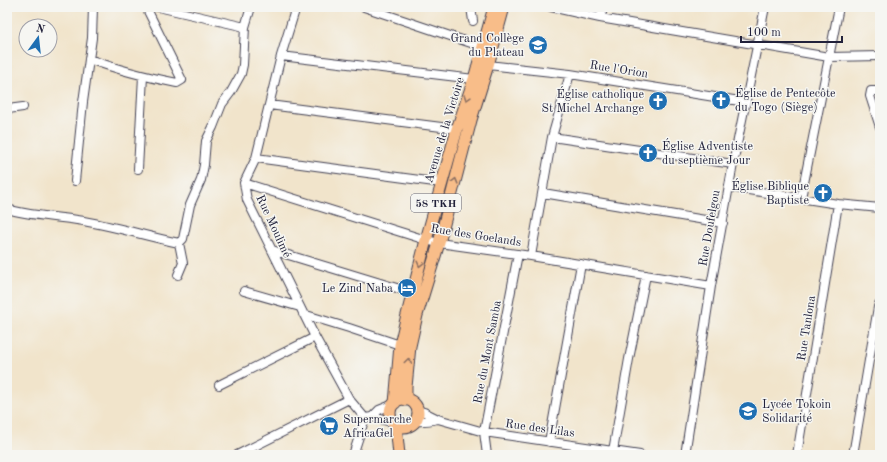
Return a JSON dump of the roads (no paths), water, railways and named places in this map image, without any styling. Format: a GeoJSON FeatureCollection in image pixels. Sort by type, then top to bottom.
{"type":"FeatureCollection","features":[{"type":"Feature","properties":{"kind":"highway","name":"Avenue de la Victoire"},"geometry":{"type":"LineString","coordinates":[[398,402],[400,345],[406,319],[457,129],[474,79],[494,7]]}},
{"type":"Feature","properties":{"kind":"highway","name":"Avenue de la Victoire"},"geometry":{"type":"LineString","coordinates":[[398,402],[406,387],[407,368],[413,332],[424,289],[439,243],[471,120],[504,7]]}},
{"type":"Feature","properties":{"kind":"highway"},"geometry":{"type":"LineString","coordinates":[[406,455],[405,439],[413,419],[415,405],[411,402],[398,402],[390,410],[391,418],[396,424],[404,427],[413,419]]}},
{"type":"Feature","properties":{"kind":"highway"},"geometry":{"type":"LineString","coordinates":[[396,424],[399,455]]}},
{"type":"Feature","properties":{"kind":"street"},"geometry":{"type":"LineString","coordinates":[[75,181],[92,38],[93,7]]}},
{"type":"Feature","properties":{"kind":"street"},"geometry":{"type":"LineString","coordinates":[[89,59],[143,76],[177,83],[182,80],[146,7]]}},
{"type":"Feature","properties":{"kind":"street"},"geometry":{"type":"LineString","coordinates":[[158,7],[245,27]]}},
{"type":"Feature","properties":{"kind":"street"},"geometry":{"type":"LineString","coordinates":[[179,243],[183,239],[190,204],[201,180],[206,141],[222,104],[241,74],[243,65],[245,27],[251,7]]}},
{"type":"Feature","properties":{"kind":"street"},"geometry":{"type":"LineString","coordinates":[[244,183],[256,158],[268,105],[296,7]]}},
{"type":"Feature","properties":{"kind":"street"},"geometry":{"type":"LineString","coordinates":[[364,7],[474,44],[482,50]]}},
{"type":"Feature","properties":{"kind":"street"},"geometry":{"type":"LineString","coordinates":[[470,7],[473,21]]}},
{"type":"Feature","properties":{"kind":"street"},"geometry":{"type":"LineString","coordinates":[[551,7],[600,18],[829,57],[880,56]]}},
{"type":"Feature","properties":{"kind":"street"},"geometry":{"type":"LineString","coordinates":[[600,18],[604,7]]}},
{"type":"Feature","properties":{"kind":"street","name":"Rue Doufelgou"},"geometry":{"type":"LineString","coordinates":[[685,455],[711,286],[733,164],[765,7]]}},
{"type":"Feature","properties":{"kind":"street"},"geometry":{"type":"LineString","coordinates":[[801,198],[839,7]]}},
{"type":"Feature","properties":{"kind":"street"},"geometry":{"type":"LineString","coordinates":[[281,56],[474,79]]}},
{"type":"Feature","properties":{"kind":"street","name":"Rue l'Orion"},"geometry":{"type":"LineString","coordinates":[[488,65],[570,74],[746,102]]}},
{"type":"Feature","properties":{"kind":"street"},"geometry":{"type":"LineString","coordinates":[[531,256],[552,137],[570,74]]}},
{"type":"Feature","properties":{"kind":"street"},"geometry":{"type":"LineString","coordinates":[[138,168],[143,76]]}},
{"type":"Feature","properties":{"kind":"street"},"geometry":{"type":"LineString","coordinates":[[880,91],[871,91],[870,96],[880,127]]}},
{"type":"Feature","properties":{"kind":"street"},"geometry":{"type":"LineString","coordinates":[[268,105],[457,129]]}},
{"type":"Feature","properties":{"kind":"street"},"geometry":{"type":"LineString","coordinates":[[7,109],[23,107]]}},
{"type":"Feature","properties":{"kind":"street"},"geometry":{"type":"LineString","coordinates":[[552,137],[733,164]]}},
{"type":"Feature","properties":{"kind":"street"},"geometry":{"type":"LineString","coordinates":[[256,158],[442,183]]}},
{"type":"Feature","properties":{"kind":"street","name":"Rue des Goelands"},"geometry":{"type":"LineString","coordinates":[[244,183],[439,243],[582,264],[711,286]]}},
{"type":"Feature","properties":{"kind":"street","name":"Rue Moulimé"},"geometry":{"type":"LineString","coordinates":[[244,183],[247,200],[315,336],[349,399],[369,418]]}},
{"type":"Feature","properties":{"kind":"street"},"geometry":{"type":"LineString","coordinates":[[729,187],[838,204],[880,208]]}},
{"type":"Feature","properties":{"kind":"street"},"geometry":{"type":"LineString","coordinates":[[543,193],[723,223]]}},
{"type":"Feature","properties":{"kind":"street","name":"Rue Tanlona"},"geometry":{"type":"LineString","coordinates":[[797,455],[838,204]]}},
{"type":"Feature","properties":{"kind":"street"},"geometry":{"type":"LineString","coordinates":[[7,209],[104,225],[179,243]]}},
{"type":"Feature","properties":{"kind":"street"},"geometry":{"type":"LineString","coordinates":[[178,275],[183,263],[179,243]]}},
{"type":"Feature","properties":{"kind":"street"},"geometry":{"type":"LineString","coordinates":[[272,250],[413,293]]}},
{"type":"Feature","properties":{"kind":"street","name":"Rue du Mont Samba"},"geometry":{"type":"LineString","coordinates":[[487,455],[484,432],[518,254]]}},
{"type":"Feature","properties":{"kind":"street"},"geometry":{"type":"LineString","coordinates":[[549,442],[582,264]]}},
{"type":"Feature","properties":{"kind":"street"},"geometry":{"type":"LineString","coordinates":[[613,451],[629,359],[646,275]]}},
{"type":"Feature","properties":{"kind":"street"},"geometry":{"type":"LineString","coordinates":[[244,291],[400,345]]}},
{"type":"Feature","properties":{"kind":"street"},"geometry":{"type":"LineString","coordinates":[[853,455],[880,304]]}},
{"type":"Feature","properties":{"kind":"street"},"geometry":{"type":"LineString","coordinates":[[219,385],[315,336]]}},
{"type":"Feature","properties":{"kind":"street"},"geometry":{"type":"LineString","coordinates":[[237,455],[349,399]]}},
{"type":"Feature","properties":{"kind":"street"},"geometry":{"type":"LineString","coordinates":[[353,455],[369,418],[379,410],[398,402]]}},
{"type":"Feature","properties":{"kind":"street"},"geometry":{"type":"LineString","coordinates":[[369,418],[396,424]]}},
{"type":"Feature","properties":{"kind":"street","name":"Rue des Lilas"},"geometry":{"type":"LineString","coordinates":[[413,419],[422,422],[438,419],[484,432],[640,455]]}},
{"type":"Feature","properties":{"kind":"place","name":"Grand Collège du Plateau"},"geometry":{"type":"Point","coordinates":[538,45]}},
{"type":"Feature","properties":{"kind":"place","name":"Église de Pentecôte du Togo (Siège)"},"geometry":{"type":"Point","coordinates":[721,100]}},
{"type":"Feature","properties":{"kind":"place","name":"Église catholique St Michel Archange"},"geometry":{"type":"Point","coordinates":[658,101]}},
{"type":"Feature","properties":{"kind":"place","name":"Église Adventiste du septième Jour"},"geometry":{"type":"Point","coordinates":[648,153]}},
{"type":"Feature","properties":{"kind":"place","name":"Église Biblique Baptiste"},"geometry":{"type":"Point","coordinates":[823,193]}},
{"type":"Feature","properties":{"kind":"place","name":"Le Zind Naba"},"geometry":{"type":"Point","coordinates":[407,288]}},
{"type":"Feature","properties":{"kind":"place","name":"Lycée Tokoin Solidarité"},"geometry":{"type":"Point","coordinates":[748,411]}},
{"type":"Feature","properties":{"kind":"place","name":"Supermarche AfricaGel"},"geometry":{"type":"Point","coordinates":[329,426]}}]}
